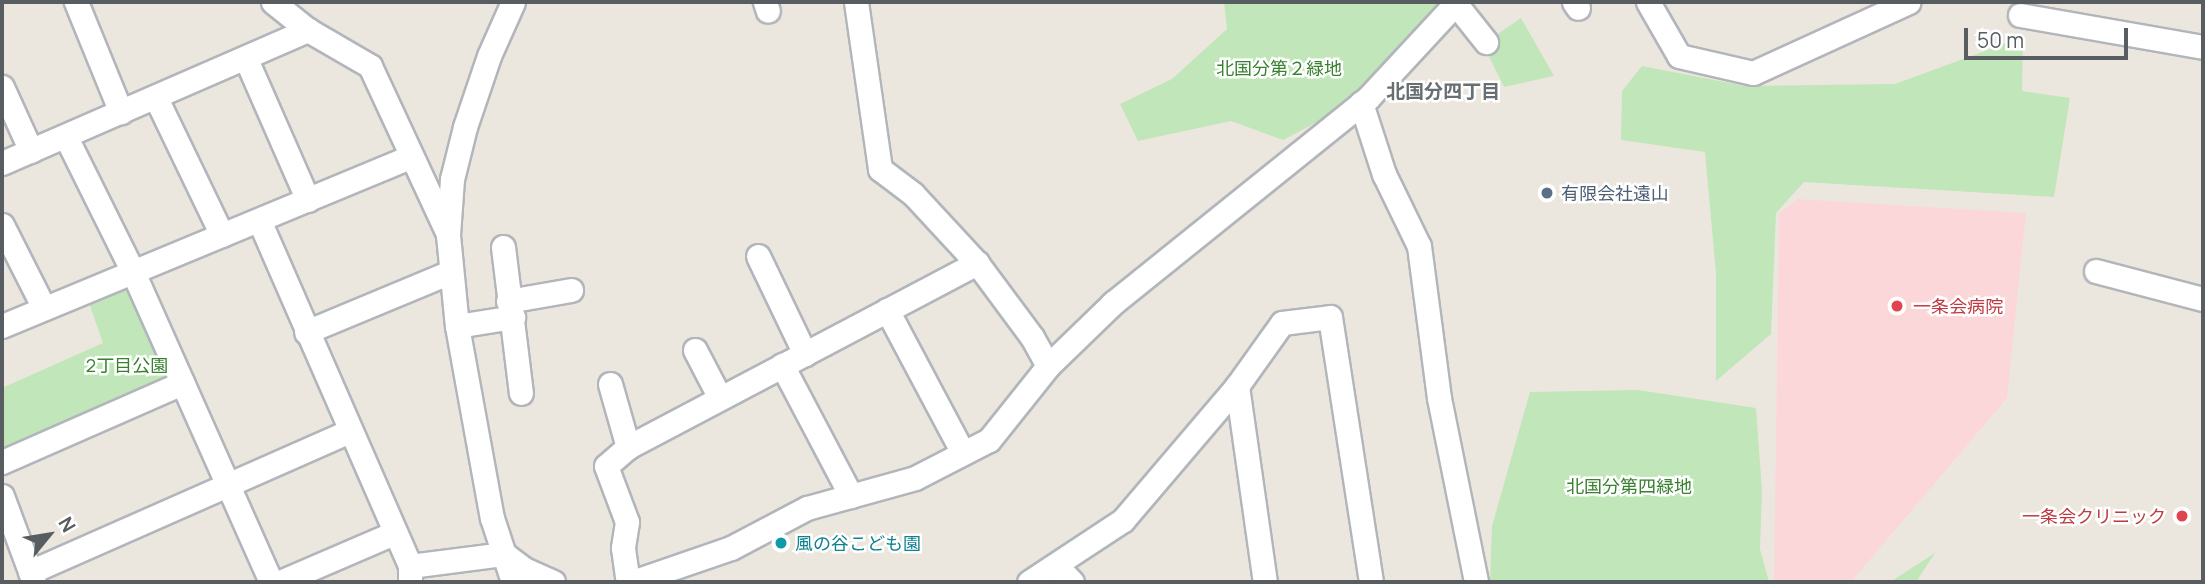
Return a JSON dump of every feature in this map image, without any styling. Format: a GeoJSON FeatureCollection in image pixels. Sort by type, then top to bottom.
{"type":"FeatureCollection","features":[{"type":"Feature","properties":{"kind":"street"},"geometry":{"type":"LineString","coordinates":[[76,2],[121,112]]}},
{"type":"Feature","properties":{"kind":"street"},"geometry":{"type":"LineString","coordinates":[[272,2],[308,30],[370,66],[449,235]]}},
{"type":"Feature","properties":{"kind":"street"},"geometry":{"type":"LineString","coordinates":[[513,2],[489,56],[465,127],[452,179],[449,235],[450,272],[457,326],[492,517],[513,582]]}},
{"type":"Feature","properties":{"kind":"street"},"geometry":{"type":"LineString","coordinates":[[856,2],[880,169],[913,194],[976,263],[1032,337],[1048,366]]}},
{"type":"Feature","properties":{"kind":"street"},"geometry":{"type":"LineString","coordinates":[[1648,2],[1679,56],[1753,72],[1909,2]]}},
{"type":"Feature","properties":{"kind":"street"},"geometry":{"type":"LineString","coordinates":[[976,263],[628,447],[606,466],[627,522],[623,548],[630,582],[731,548],[807,508],[915,478],[989,440],[1048,366],[1113,303],[1362,103],[1456,3],[1486,42]]}},
{"type":"Feature","properties":{"kind":"street"},"geometry":{"type":"LineString","coordinates":[[2020,15],[2203,47]]}},
{"type":"Feature","properties":{"kind":"street"},"geometry":{"type":"LineString","coordinates":[[2,163],[308,30]]}},
{"type":"Feature","properties":{"kind":"street"},"geometry":{"type":"LineString","coordinates":[[246,59],[308,200]]}},
{"type":"Feature","properties":{"kind":"street"},"geometry":{"type":"LineString","coordinates":[[2,88],[32,151]]}},
{"type":"Feature","properties":{"kind":"street"},"geometry":{"type":"LineString","coordinates":[[156,97],[222,235]]}},
{"type":"Feature","properties":{"kind":"street"},"geometry":{"type":"LineString","coordinates":[[1362,103],[1384,174],[1419,246],[1439,398],[1476,582]]}},
{"type":"Feature","properties":{"kind":"street"},"geometry":{"type":"LineString","coordinates":[[66,137],[133,272],[271,582]]}},
{"type":"Feature","properties":{"kind":"street"},"geometry":{"type":"LineString","coordinates":[[2,326],[411,157]]}},
{"type":"Feature","properties":{"kind":"street"},"geometry":{"type":"LineString","coordinates":[[258,220],[410,574],[504,554],[524,569],[553,582]]}},
{"type":"Feature","properties":{"kind":"street"},"geometry":{"type":"LineString","coordinates":[[2,225],[44,308]]}},
{"type":"Feature","properties":{"kind":"street"},"geometry":{"type":"LineString","coordinates":[[503,247],[521,393]]}},
{"type":"Feature","properties":{"kind":"street"},"geometry":{"type":"LineString","coordinates":[[758,256],[805,354]]}},
{"type":"Feature","properties":{"kind":"street"},"geometry":{"type":"LineString","coordinates":[[2096,271],[2203,299]]}},
{"type":"Feature","properties":{"kind":"street"},"geometry":{"type":"LineString","coordinates":[[306,332],[450,272]]}},
{"type":"Feature","properties":{"kind":"street"},"geometry":{"type":"LineString","coordinates":[[457,326],[571,290]]}},
{"type":"Feature","properties":{"kind":"street"},"geometry":{"type":"LineString","coordinates":[[887,310],[963,453]]}},
{"type":"Feature","properties":{"kind":"street"},"geometry":{"type":"LineString","coordinates":[[1029,582],[1065,574],[1123,520],[1237,386],[1282,323],[1331,317],[1371,582]]}},
{"type":"Feature","properties":{"kind":"street"},"geometry":{"type":"LineString","coordinates":[[695,350],[720,398]]}},
{"type":"Feature","properties":{"kind":"street"},"geometry":{"type":"LineString","coordinates":[[782,365],[851,495]]}},
{"type":"Feature","properties":{"kind":"street"},"geometry":{"type":"LineString","coordinates":[[2,462],[182,383]]}},
{"type":"Feature","properties":{"kind":"street"},"geometry":{"type":"LineString","coordinates":[[610,384],[628,447]]}},
{"type":"Feature","properties":{"kind":"street"},"geometry":{"type":"LineString","coordinates":[[1237,386],[1265,582]]}},
{"type":"Feature","properties":{"kind":"street"},"geometry":{"type":"LineString","coordinates":[[2,496],[32,577],[350,431]]}},
{"type":"Feature","properties":{"kind":"street"},"geometry":{"type":"LineString","coordinates":[[280,582],[394,533]]}},
{"type":"Feature","properties":{"kind":"shaded area","name":"一条会病院"},"geometry":{"type":"Polygon","coordinates":[[[1797,199],[2026,213],[2007,398],[1851,582],[1774,582],[1779,214],[1797,199]]]}},
{"type":"Feature","properties":{"kind":"green space","name":"北国分第２緑地"},"geometry":{"type":"Polygon","coordinates":[[[1224,2],[1451,2],[1355,102],[1283,140],[1231,121],[1138,141],[1120,104],[1172,79],[1227,29],[1224,2]]]}},
{"type":"Feature","properties":{"kind":"green space"},"geometry":{"type":"Polygon","coordinates":[[[1521,18],[1554,76],[1504,87],[1483,44],[1521,18]]]}},
{"type":"Feature","properties":{"kind":"green space"},"geometry":{"type":"Polygon","coordinates":[[[2023,37],[2022,91],[2070,98],[2054,197],[1804,182],[1776,213],[1771,334],[1716,381],[1716,273],[1705,152],[1621,140],[1622,91],[1642,66],[1745,86],[1895,84],[2023,37]]]}},
{"type":"Feature","properties":{"kind":"green space","name":"2丁目公園"},"geometry":{"type":"Polygon","coordinates":[[[122,287],[132,291],[172,381],[2,457],[2,388],[103,343],[89,303],[122,287]]]}},
{"type":"Feature","properties":{"kind":"green space","name":"北国分第四緑地"},"geometry":{"type":"Polygon","coordinates":[[[1638,390],[1756,408],[1762,491],[1760,549],[1769,582],[1490,582],[1492,526],[1530,392],[1638,390]]]}},
{"type":"Feature","properties":{"kind":"green space"},"geometry":{"type":"Polygon","coordinates":[[[1935,553],[1916,582],[1890,582],[1935,553]]]}},
{"type":"Feature","properties":{"kind":"place","name":"有限会社遠山"},"geometry":{"type":"Point","coordinates":[1547,193]}},
{"type":"Feature","properties":{"kind":"place","name":"一条会病院"},"geometry":{"type":"Point","coordinates":[1897,306]}},
{"type":"Feature","properties":{"kind":"place","name":"一条会クリニック"},"geometry":{"type":"Point","coordinates":[2182,516]}},
{"type":"Feature","properties":{"kind":"place","name":"風の谷こども園"},"geometry":{"type":"Point","coordinates":[781,543]}},
{"type":"Feature","properties":{"kind":"district","name":"北国分四丁目"},"geometry":{"type":"Point","coordinates":[1443,92]}}]}
